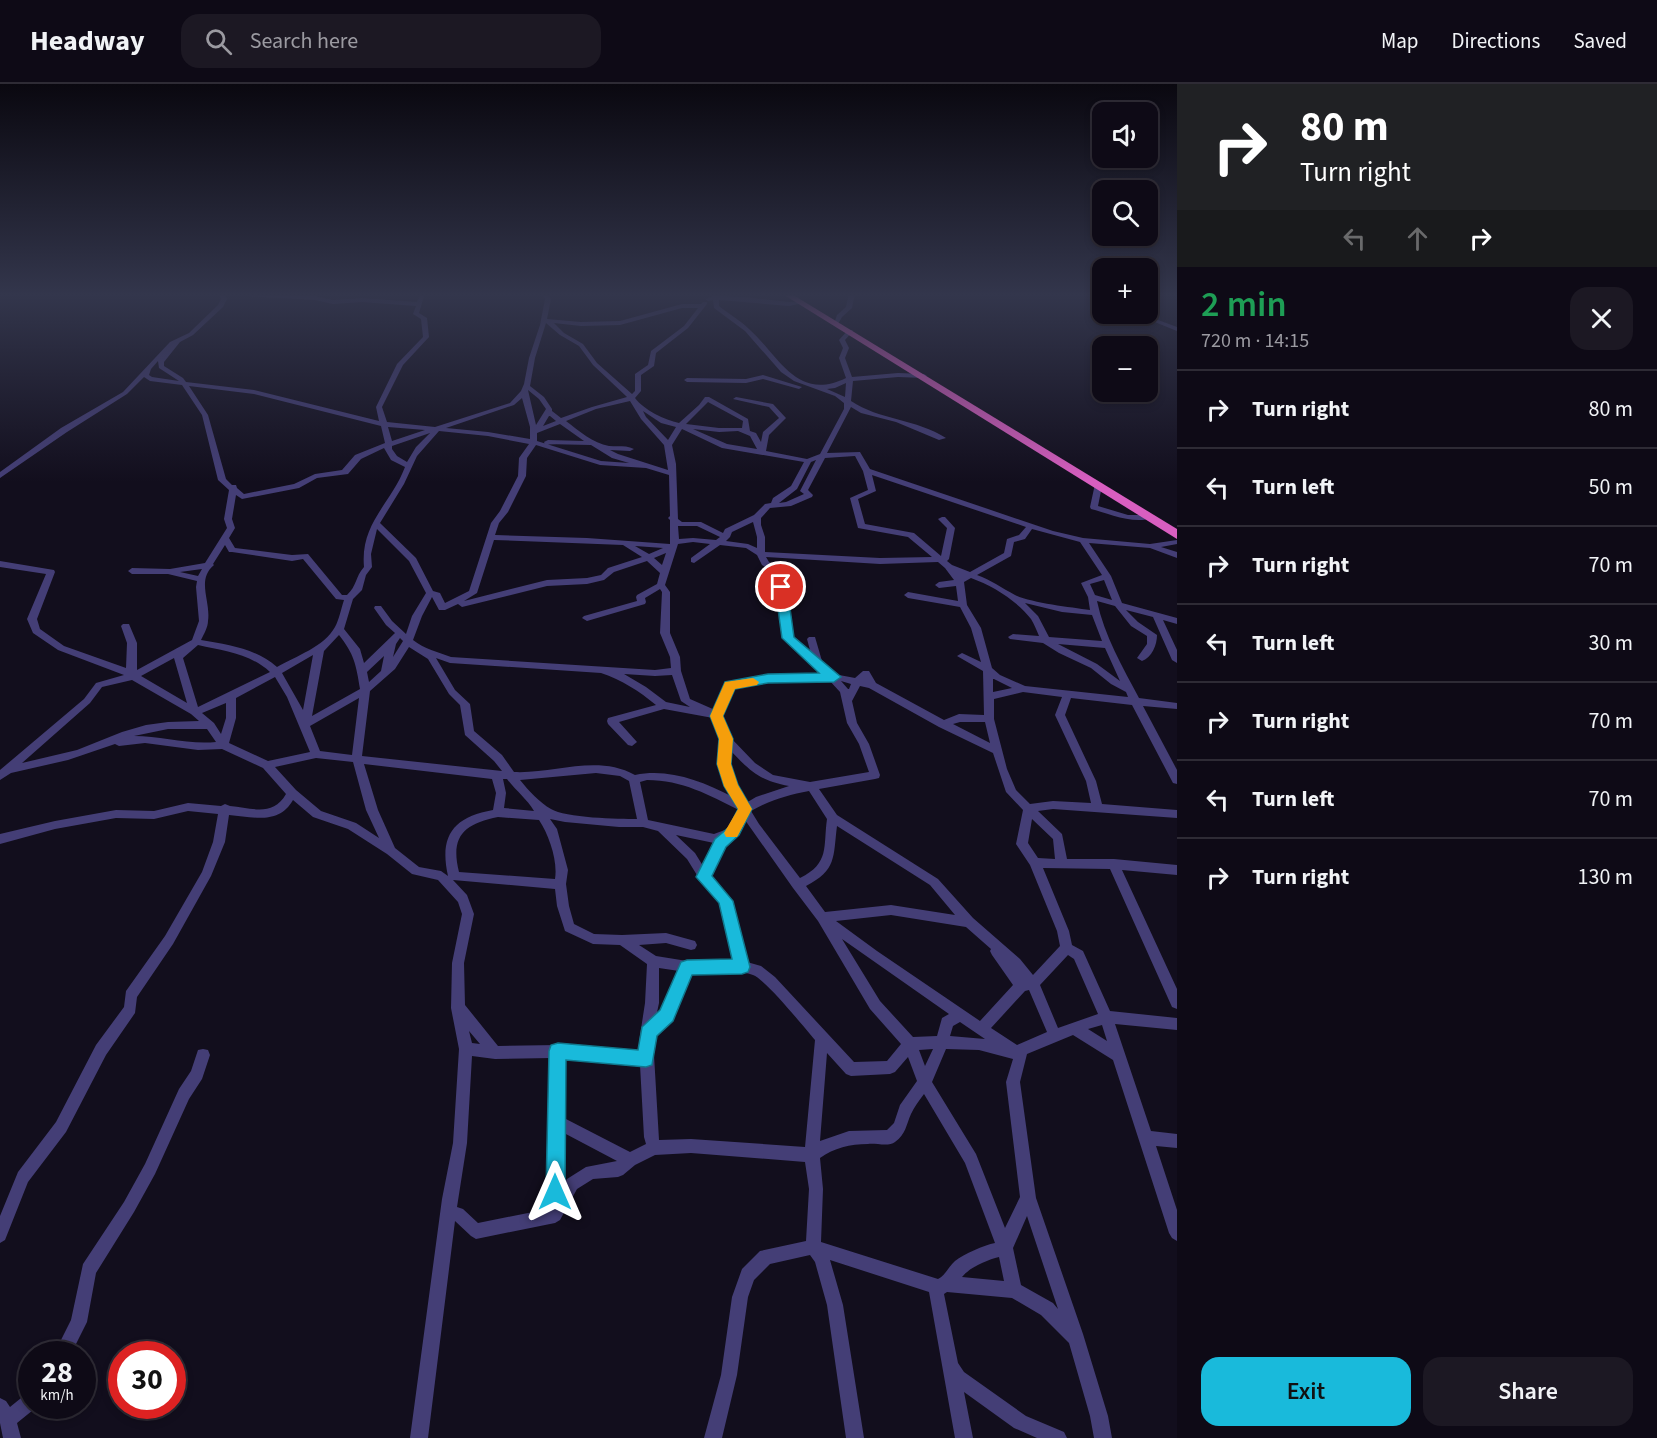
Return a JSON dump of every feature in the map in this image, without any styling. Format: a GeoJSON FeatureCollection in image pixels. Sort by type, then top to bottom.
{"type":"FeatureCollection","features":[{"type":"Feature","properties":{"kind":"highway"},"geometry":{"type":"LineString","coordinates":[[891,356],[1177,535]]}},
{"type":"Feature","properties":{"kind":"street"},"geometry":{"type":"LineString","coordinates":[[0,476],[46,442],[125,393],[160,356]]}},
{"type":"Feature","properties":{"kind":"street"},"geometry":{"type":"LineString","coordinates":[[165,356],[161,366],[181,379],[205,415],[222,480],[242,497],[296,486],[315,476],[345,472],[358,457],[389,443],[442,429],[512,404],[526,390]]}},
{"type":"Feature","properties":{"kind":"street"},"geometry":{"type":"LineString","coordinates":[[408,356],[400,364],[379,407],[389,443],[388,449],[394,458],[409,466]]}},
{"type":"Feature","properties":{"kind":"street"},"geometry":{"type":"LineString","coordinates":[[532,356],[526,390],[535,431]]}},
{"type":"Feature","properties":{"kind":"street"},"geometry":{"type":"LineString","coordinates":[[588,356],[634,400],[663,422],[719,430],[746,431],[753,435],[762,452]]}},
{"type":"Feature","properties":{"kind":"street"},"geometry":{"type":"LineString","coordinates":[[535,431],[634,400],[638,391],[638,374],[651,366],[652,356]]}},
{"type":"Feature","properties":{"kind":"street"},"geometry":{"type":"LineString","coordinates":[[771,356],[796,380],[837,395],[863,412],[898,420],[942,438]]}},
{"type":"Feature","properties":{"kind":"street"},"geometry":{"type":"LineString","coordinates":[[694,560],[722,539],[728,531],[758,517],[768,506],[788,504],[808,495],[804,491],[847,409],[850,379],[843,356]]}},
{"type":"Feature","properties":{"kind":"street"},"geometry":{"type":"LineString","coordinates":[[148,370],[146,375],[150,379],[254,392],[383,424],[442,429],[532,442],[592,443],[630,449]]}},
{"type":"Feature","properties":{"kind":"street"},"geometry":{"type":"LineString","coordinates":[[687,380],[746,381],[763,377],[807,389],[833,387],[850,379],[898,375],[924,376]]}},
{"type":"Feature","properties":{"kind":"street"},"geometry":{"type":"LineString","coordinates":[[526,390],[542,398],[548,412],[592,443],[615,456],[671,473]]}},
{"type":"Feature","properties":{"kind":"street"},"geometry":{"type":"LineString","coordinates":[[668,445],[688,414],[700,409],[707,398],[746,420],[746,431]]}},
{"type":"Feature","properties":{"kind":"street"},"geometry":{"type":"LineString","coordinates":[[736,399],[771,405],[783,418],[766,434],[762,452]]}},
{"type":"Feature","properties":{"kind":"street"},"geometry":{"type":"LineString","coordinates":[[634,400],[643,417],[668,445],[672,464],[674,544],[672,554],[663,571],[661,585],[666,592],[665,633],[675,657],[676,670],[685,699],[717,716],[726,739],[751,766],[770,778],[812,787],[832,818],[934,882],[969,922],[1016,963],[1055,1035]]}},
{"type":"Feature","properties":{"kind":"street"},"geometry":{"type":"LineString","coordinates":[[442,608],[473,593],[490,537],[522,476],[523,458],[530,452],[535,431],[548,412]]}},
{"type":"Feature","properties":{"kind":"street"},"geometry":{"type":"LineString","coordinates":[[680,425],[725,446],[743,451],[762,452],[808,461],[821,456],[857,454],[867,471],[872,491],[855,498],[861,526],[911,535],[944,563],[959,581],[963,605],[976,628],[987,669],[989,719],[996,750],[1011,792],[1058,837],[1062,864]]}},
{"type":"Feature","properties":{"kind":"street"},"geometry":{"type":"LineString","coordinates":[[195,712],[231,698],[302,655],[319,650],[339,629],[349,598],[358,590],[362,574],[368,567],[367,559],[379,513],[385,508],[427,439],[442,429]]}},
{"type":"Feature","properties":{"kind":"street"},"geometry":{"type":"LineString","coordinates":[[532,442],[600,463],[645,466]]}},
{"type":"Feature","properties":{"kind":"street"},"geometry":{"type":"LineString","coordinates":[[775,504],[776,500],[794,487],[808,461]]}},
{"type":"Feature","properties":{"kind":"street"},"geometry":{"type":"LineString","coordinates":[[867,471],[1031,526],[1083,540],[1150,546],[1177,555]]}},
{"type":"Feature","properties":{"kind":"street"},"geometry":{"type":"LineString","coordinates":[[1098,486],[1094,507],[1128,517],[1148,517]]}},
{"type":"Feature","properties":{"kind":"street"},"geometry":{"type":"LineString","coordinates":[[195,712],[178,657],[196,642],[204,621],[201,597],[202,575],[231,528],[228,519],[232,487]]}},
{"type":"Feature","properties":{"kind":"street"},"geometry":{"type":"LineString","coordinates":[[758,517],[761,554],[765,563],[778,572],[785,604],[788,638],[813,662],[817,662]]}},
{"type":"Feature","properties":{"kind":"street"},"geometry":{"type":"LineString","coordinates":[[672,518],[680,524],[698,524],[722,539],[726,545],[748,546],[761,554],[880,561],[922,559],[944,563],[987,581],[1014,598],[1035,618],[1046,640],[1062,651],[1094,666],[1111,670],[1138,703],[1177,780]]}},
{"type":"Feature","properties":{"kind":"street"},"geometry":{"type":"LineString","coordinates":[[942,519],[951,528],[944,563]]}},
{"type":"Feature","properties":{"kind":"street"},"geometry":{"type":"LineString","coordinates":[[376,524],[413,560],[430,593],[437,595],[442,608]]}},
{"type":"Feature","properties":{"kind":"street"},"geometry":{"type":"LineString","coordinates":[[939,585],[954,584],[1008,554],[1010,541],[1022,537],[1031,526]]}},
{"type":"Feature","properties":{"kind":"street"},"geometry":{"type":"LineString","coordinates":[[490,537],[587,540],[624,544],[674,544],[693,540],[722,539]]}},
{"type":"Feature","properties":{"kind":"street"},"geometry":{"type":"LineString","coordinates":[[226,538],[232,550],[273,557],[305,556],[339,597],[349,598]]}},
{"type":"Feature","properties":{"kind":"street"},"geometry":{"type":"LineString","coordinates":[[1083,540],[1107,576],[1116,603],[1139,629],[1152,635],[1152,644],[1142,658]]}},
{"type":"Feature","properties":{"kind":"street"},"geometry":{"type":"LineString","coordinates":[[1150,546],[1177,542]]}},
{"type":"Feature","properties":{"kind":"street"},"geometry":{"type":"LineString","coordinates":[[624,544],[648,557],[663,571]]}},
{"type":"Feature","properties":{"kind":"street"},"geometry":{"type":"LineString","coordinates":[[417,616],[547,583],[604,577],[611,570],[648,557],[674,544]]}},
{"type":"Feature","properties":{"kind":"street"},"geometry":{"type":"LineString","coordinates":[[0,564],[51,572],[32,619],[36,631],[71,652],[123,670],[195,712],[210,726],[223,745],[267,765],[292,793],[317,814],[352,826],[392,851],[416,871],[447,876],[560,884]]}},
{"type":"Feature","properties":{"kind":"street"},"geometry":{"type":"LineString","coordinates":[[132,571],[168,571],[210,565]]}},
{"type":"Feature","properties":{"kind":"street"},"geometry":{"type":"LineString","coordinates":[[168,571],[202,580]]}},
{"type":"Feature","properties":{"kind":"street"},"geometry":{"type":"LineString","coordinates":[[1107,576],[1085,583],[1108,645],[1111,670]]}},
{"type":"Feature","properties":{"kind":"street"},"geometry":{"type":"LineString","coordinates":[[475,585],[481,590],[482,599]]}},
{"type":"Feature","properties":{"kind":"street"},"geometry":{"type":"LineString","coordinates":[[587,618],[642,602],[640,597],[644,593],[661,585]]}},
{"type":"Feature","properties":{"kind":"street"},"geometry":{"type":"LineString","coordinates":[[306,724],[365,690],[392,668],[430,593]]}},
{"type":"Feature","properties":{"kind":"street"},"geometry":{"type":"LineString","coordinates":[[908,595],[963,605]]}},
{"type":"Feature","properties":{"kind":"street"},"geometry":{"type":"LineString","coordinates":[[1092,597],[1177,621]]}},
{"type":"Feature","properties":{"kind":"street"},"geometry":{"type":"LineString","coordinates":[[1014,598],[1062,609],[1095,613]]}},
{"type":"Feature","properties":{"kind":"street"},"geometry":{"type":"LineString","coordinates":[[1035,618],[1038,603]]}},
{"type":"Feature","properties":{"kind":"street"},"geometry":{"type":"LineString","coordinates":[[378,608],[400,633],[431,657],[452,692],[465,704],[469,732],[490,750],[502,775],[533,800],[545,815],[562,870],[560,884],[569,927],[593,939],[666,938],[690,945]]}},
{"type":"Feature","properties":{"kind":"street"},"geometry":{"type":"LineString","coordinates":[[1158,616],[1177,660]]}},
{"type":"Feature","properties":{"kind":"street"},"geometry":{"type":"LineString","coordinates":[[126,626],[132,643],[131,668],[134,676]]}},
{"type":"Feature","properties":{"kind":"street"},"geometry":{"type":"LineString","coordinates":[[339,629],[356,649],[362,671],[365,690],[357,758],[372,810],[392,851]]}},
{"type":"Feature","properties":{"kind":"street"},"geometry":{"type":"LineString","coordinates":[[362,671],[400,633]]}},
{"type":"Feature","properties":{"kind":"street"},"geometry":{"type":"LineString","coordinates":[[1013,637],[1108,645]]}},
{"type":"Feature","properties":{"kind":"street"},"geometry":{"type":"LineString","coordinates":[[812,639],[817,662],[827,675],[872,685],[942,724],[996,750]]}},
{"type":"Feature","properties":{"kind":"street"},"geometry":{"type":"LineString","coordinates":[[0,776],[44,735],[87,701],[99,685],[134,676],[196,642],[253,655],[277,672],[306,724],[316,754]]}},
{"type":"Feature","properties":{"kind":"street"},"geometry":{"type":"LineString","coordinates":[[386,672],[391,644]]}},
{"type":"Feature","properties":{"kind":"street"},"geometry":{"type":"LineString","coordinates":[[421,649],[450,660],[655,673],[676,670]]}},
{"type":"Feature","properties":{"kind":"street"},"geometry":{"type":"LineString","coordinates":[[306,724],[319,650]]}},
{"type":"Feature","properties":{"kind":"street"},"geometry":{"type":"LineString","coordinates":[[962,656],[997,677],[1023,689],[1177,706]]}},
{"type":"Feature","properties":{"kind":"street"},"geometry":{"type":"LineString","coordinates":[[597,668],[618,675],[643,689],[664,706],[717,716]]}},
{"type":"Feature","properties":{"kind":"street"},"geometry":{"type":"LineString","coordinates":[[704,877],[720,843],[734,831],[745,809],[785,790],[875,775],[864,744],[855,729],[845,691],[834,677]]}},
{"type":"Feature","properties":{"kind":"street"},"geometry":{"type":"LineString","coordinates":[[717,716],[726,699],[729,685],[768,678],[834,677]]}},
{"type":"Feature","properties":{"kind":"street"},"geometry":{"type":"LineString","coordinates":[[847,702],[858,682]]}},
{"type":"Feature","properties":{"kind":"street"},"geometry":{"type":"LineString","coordinates":[[988,697],[1023,689]]}},
{"type":"Feature","properties":{"kind":"street"},"geometry":{"type":"LineString","coordinates":[[1068,694],[1060,715],[1091,781],[1097,808]]}},
{"type":"Feature","properties":{"kind":"street"},"geometry":{"type":"LineString","coordinates":[[223,745],[231,718],[231,698]]}},
{"type":"Feature","properties":{"kind":"street"},"geometry":{"type":"LineString","coordinates":[[632,742],[612,721],[685,699]]}},
{"type":"Feature","properties":{"kind":"street"},"geometry":{"type":"LineString","coordinates":[[942,724],[959,718],[989,719]]}},
{"type":"Feature","properties":{"kind":"street"},"geometry":{"type":"LineString","coordinates":[[90,750],[129,734],[160,726],[195,724],[210,726]]}},
{"type":"Feature","properties":{"kind":"street"},"geometry":{"type":"LineString","coordinates":[[726,739],[724,764],[731,786],[755,827],[822,917],[875,1005],[910,1044],[924,1082],[971,1159],[1005,1248],[1014,1290]]}},
{"type":"Feature","properties":{"kind":"street"},"geometry":{"type":"LineString","coordinates":[[5,769],[45,763],[126,741],[164,741],[210,748],[223,745]]}},
{"type":"Feature","properties":{"kind":"street"},"geometry":{"type":"LineString","coordinates":[[267,765],[316,754],[502,775],[523,776],[566,771],[625,772],[634,779],[643,823]]}},
{"type":"Feature","properties":{"kind":"street"},"geometry":{"type":"LineString","coordinates":[[498,813],[502,775]]}},
{"type":"Feature","properties":{"kind":"street"},"geometry":{"type":"LineString","coordinates":[[634,779],[646,775],[685,781],[717,792],[745,809]]}},
{"type":"Feature","properties":{"kind":"street"},"geometry":{"type":"LineString","coordinates":[[0,839],[55,825],[116,814],[154,815],[188,807],[225,808],[269,814],[284,807],[292,793]]}},
{"type":"Feature","properties":{"kind":"street"},"geometry":{"type":"LineString","coordinates":[[1029,808],[1053,806],[1177,814]]}},
{"type":"Feature","properties":{"kind":"street"},"geometry":{"type":"LineString","coordinates":[[0,1235],[24,1177],[61,1127],[101,1050],[130,1009],[131,995],[169,940],[207,873],[219,842],[225,808]]}},
{"type":"Feature","properties":{"kind":"street"},"geometry":{"type":"LineString","coordinates":[[1029,808],[1022,844],[1035,863],[1063,931],[1067,948],[1079,955],[1106,1017],[1177,1233]]}},
{"type":"Feature","properties":{"kind":"street"},"geometry":{"type":"LineString","coordinates":[[419,1438],[450,1199],[460,1143],[465,1049],[458,1008],[458,963],[468,914],[463,899],[447,876],[450,864],[449,843],[455,833],[467,822],[498,813],[643,823],[715,839],[734,831]]}},
{"type":"Feature","properties":{"kind":"street"},"geometry":{"type":"LineString","coordinates":[[797,885],[818,876],[829,861],[832,818]]}},
{"type":"Feature","properties":{"kind":"street"},"geometry":{"type":"LineString","coordinates":[[661,827],[691,856],[704,877],[726,901],[742,967]]}},
{"type":"Feature","properties":{"kind":"street"},"geometry":{"type":"LineString","coordinates":[[1035,863],[1114,864],[1177,870]]}},
{"type":"Feature","properties":{"kind":"street"},"geometry":{"type":"LineString","coordinates":[[1114,864],[1177,1003]]}},
{"type":"Feature","properties":{"kind":"street"},"geometry":{"type":"LineString","coordinates":[[822,917],[891,910],[969,922]]}},
{"type":"Feature","properties":{"kind":"street"},"geometry":{"type":"LineString","coordinates":[[822,917],[873,955],[1021,1056],[1013,1082],[1028,1198],[1076,1338],[1099,1416],[1103,1438]]}},
{"type":"Feature","properties":{"kind":"street"},"geometry":{"type":"LineString","coordinates":[[622,940],[653,961],[687,967],[742,967],[757,970],[770,981],[851,1069],[890,1067],[910,1044],[943,1042],[979,1044],[1017,1052],[1055,1035],[1106,1017],[1177,1024]]}},
{"type":"Feature","properties":{"kind":"street"},"geometry":{"type":"LineString","coordinates":[[982,1028],[1067,948]]}},
{"type":"Feature","properties":{"kind":"street"},"geometry":{"type":"LineString","coordinates":[[653,961],[646,1059],[651,1137],[654,1148]]}},
{"type":"Feature","properties":{"kind":"street"},"geometry":{"type":"LineString","coordinates":[[649,1033],[667,1016],[687,967]]}},
{"type":"Feature","properties":{"kind":"street"},"geometry":{"type":"LineString","coordinates":[[458,1008],[495,1053]]}},
{"type":"Feature","properties":{"kind":"street"},"geometry":{"type":"LineString","coordinates":[[458,1214],[476,1231],[555,1215],[572,1184],[591,1172],[618,1170],[630,1160],[654,1148],[691,1146],[812,1155],[826,1144],[846,1139],[867,1135],[890,1137],[900,1127],[901,1115],[924,1082],[943,1042],[947,1022],[961,1014]]}},
{"type":"Feature","properties":{"kind":"street"},"geometry":{"type":"LineString","coordinates":[[1074,1028],[1119,1056]]}},
{"type":"Feature","properties":{"kind":"street"},"geometry":{"type":"LineString","coordinates":[[822,1038],[812,1155],[816,1190],[813,1247],[822,1258],[835,1305],[855,1438]]}},
{"type":"Feature","properties":{"kind":"street"},"geometry":{"type":"LineString","coordinates":[[465,1049],[495,1053],[558,1051],[646,1059]]}},
{"type":"Feature","properties":{"kind":"street"},"geometry":{"type":"LineString","coordinates":[[555,1215],[558,1051]]}},
{"type":"Feature","properties":{"kind":"street"},"geometry":{"type":"LineString","coordinates":[[68,1341],[78,1322],[89,1270],[150,1169],[203,1055]]}},
{"type":"Feature","properties":{"kind":"street"},"geometry":{"type":"LineString","coordinates":[[555,1121],[630,1160]]}},
{"type":"Feature","properties":{"kind":"street"},"geometry":{"type":"LineString","coordinates":[[1146,1138],[1177,1141]]}},
{"type":"Feature","properties":{"kind":"street"},"geometry":{"type":"LineString","coordinates":[[1005,1248],[1028,1198]]}},
{"type":"Feature","properties":{"kind":"street"},"geometry":{"type":"LineString","coordinates":[[713,1438],[729,1376],[740,1298],[748,1275],[766,1257],[813,1247],[942,1286],[1014,1290],[1047,1309],[1076,1338]]}},
{"type":"Feature","properties":{"kind":"street"},"geometry":{"type":"LineString","coordinates":[[964,1438],[936,1294],[960,1266],[988,1252],[1005,1248]]}},
{"type":"Feature","properties":{"kind":"street"},"geometry":{"type":"LineString","coordinates":[[948,1364],[958,1378],[1020,1422],[1058,1438]]}},
{"type":"Feature","properties":{"kind":"street"},"geometry":{"type":"LineString","coordinates":[[12,1438],[4,1414],[18,1407]]}},
{"type":"Feature","properties":{"kind":"slow traffic"},"geometry":{"type":"LineString","coordinates":[[731,833],[745,809],[731,786],[724,764],[726,739],[717,716],[726,699],[729,685],[753,682]]}},
{"type":"Feature","properties":{"kind":"route"},"geometry":{"type":"LineString","coordinates":[[555,1192],[558,1051],[646,1059],[646,1041],[649,1033],[667,1016],[687,967],[742,967],[726,901],[704,877],[720,843],[734,831],[745,809],[731,786],[724,764],[726,739],[717,716],[726,699],[729,685],[768,678],[834,677],[827,675],[817,662],[813,662],[788,638],[781,587]]}}]}
